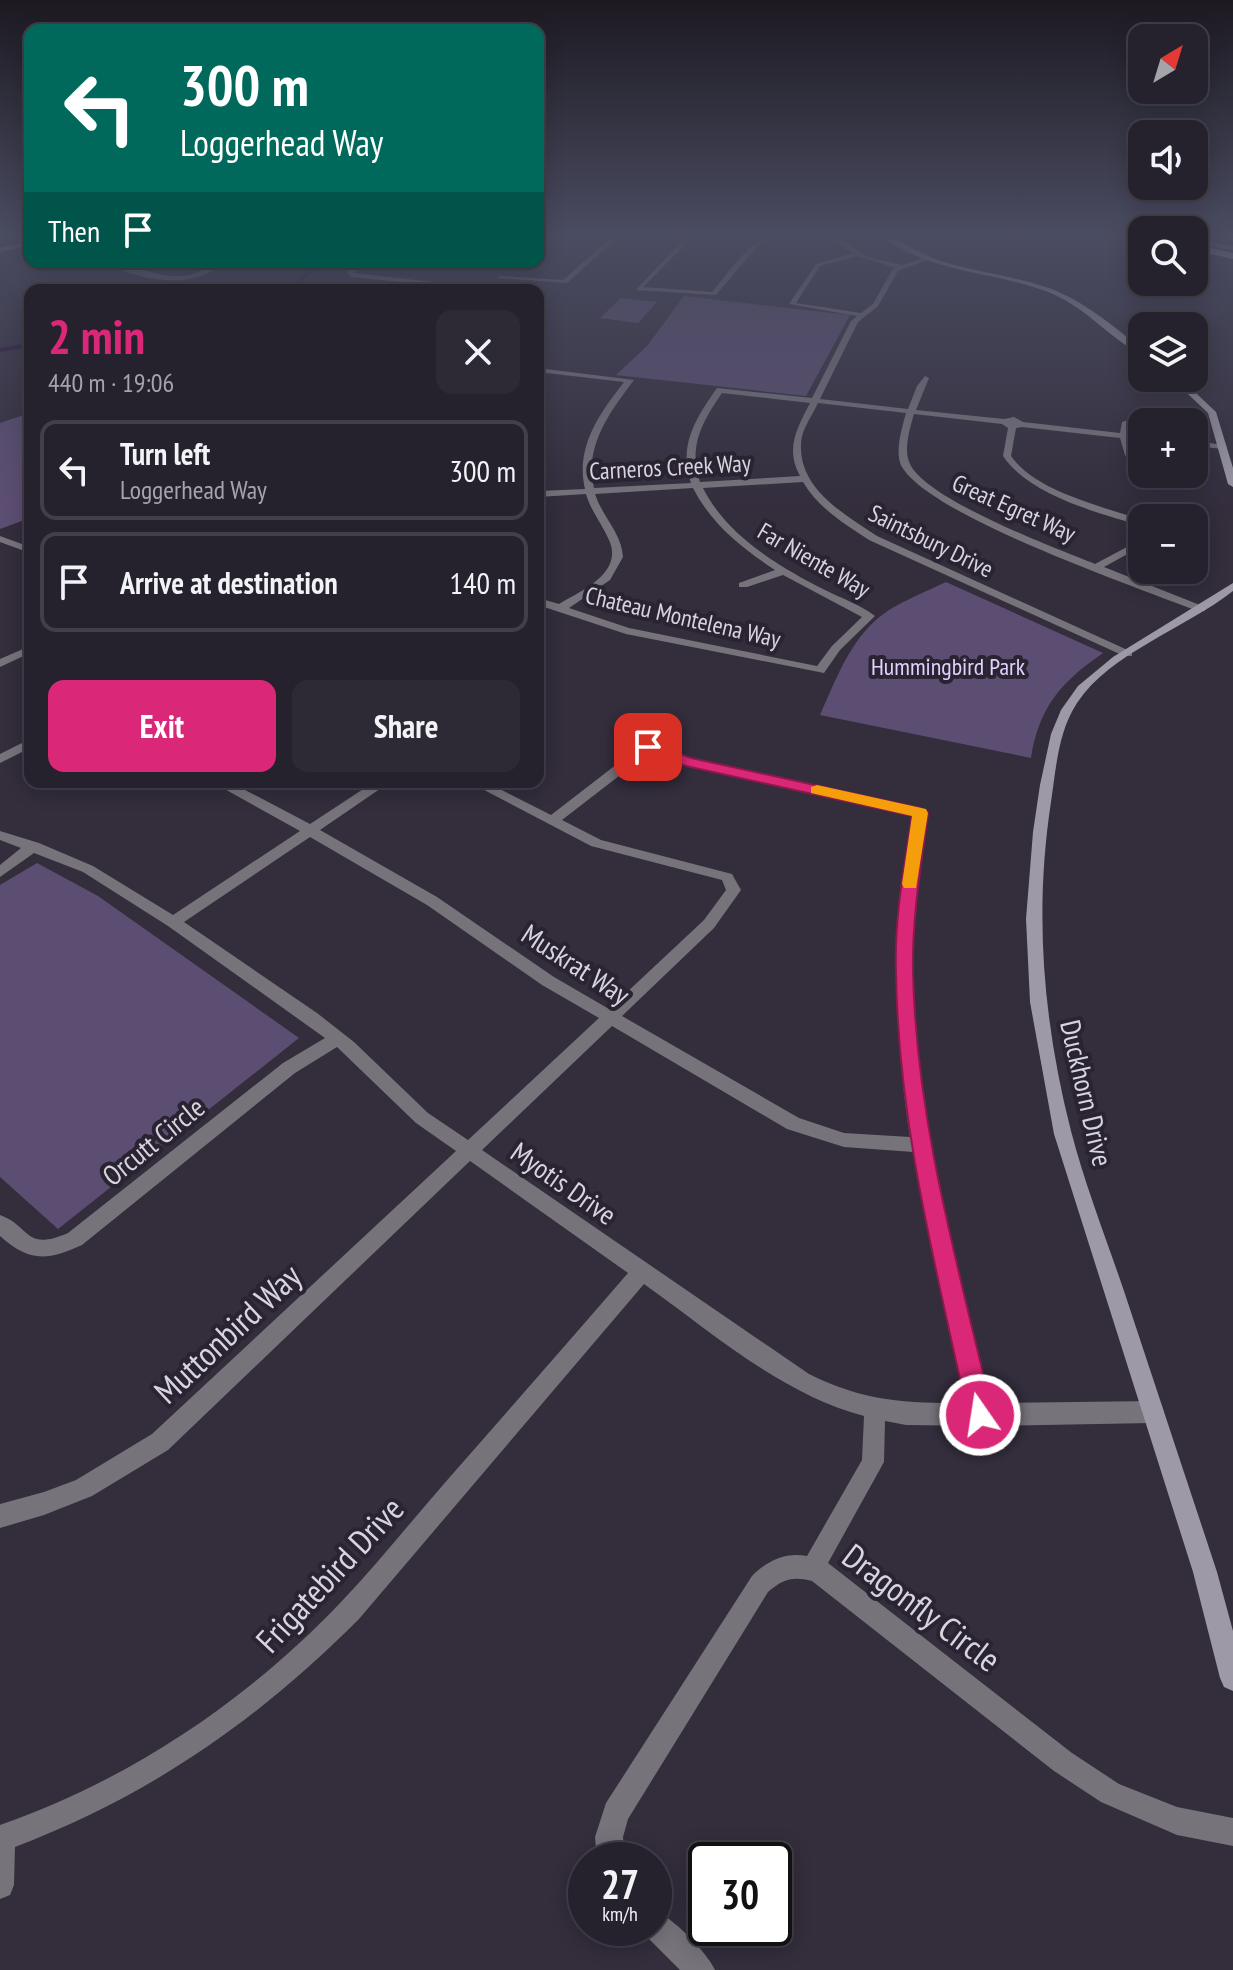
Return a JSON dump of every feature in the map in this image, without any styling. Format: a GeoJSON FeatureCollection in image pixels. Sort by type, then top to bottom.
{"type":"FeatureCollection","features":[{"type":"Feature","properties":{"kind":"street"},"geometry":{"type":"LineString","coordinates":[[805,479],[796,445],[853,326]]}},
{"type":"Feature","properties":{"kind":"street"},"geometry":{"type":"LineString","coordinates":[[1107,326],[1128,342]]}},
{"type":"Feature","properties":{"kind":"street"},"geometry":{"type":"LineString","coordinates":[[544,373],[630,380],[593,433],[587,461],[590,491],[614,540],[618,557],[607,577],[559,609]]}},
{"type":"Feature","properties":{"kind":"street","name":"Great Egret Way"},"geometry":{"type":"LineString","coordinates":[[925,378],[904,434],[902,456],[911,473],[930,491],[970,514],[1201,609]]}},
{"type":"Feature","properties":{"kind":"street","name":"Far Niente Way"},"geometry":{"type":"LineString","coordinates":[[820,670],[836,648],[869,616],[783,571],[725,526],[705,501],[690,462],[692,439],[720,390],[1128,436]]}},
{"type":"Feature","properties":{"kind":"street"},"geometry":{"type":"LineString","coordinates":[[1190,392],[1212,412],[1233,484]]}},
{"type":"Feature","properties":{"kind":"street"},"geometry":{"type":"LineString","coordinates":[[1019,406],[1007,456],[1017,470],[1041,484],[1128,518]]}},
{"type":"Feature","properties":{"kind":"street"},"geometry":{"type":"LineString","coordinates":[[1128,422],[1125,424],[1124,436],[1128,455]]}},
{"type":"Feature","properties":{"kind":"street"},"geometry":{"type":"LineString","coordinates":[[1208,444],[1223,446]]}},
{"type":"Feature","properties":{"kind":"street","name":"Carneros Creek Way"},"geometry":{"type":"LineString","coordinates":[[544,494],[805,479]]}},
{"type":"Feature","properties":{"kind":"street","name":"Saintsbury Drive"},"geometry":{"type":"LineString","coordinates":[[805,479],[836,513],[873,538],[1128,654]]}},
{"type":"Feature","properties":{"kind":"street"},"geometry":{"type":"LineString","coordinates":[[0,539],[24,548]]}},
{"type":"Feature","properties":{"kind":"street"},"geometry":{"type":"LineString","coordinates":[[1097,567],[1128,550]]}},
{"type":"Feature","properties":{"kind":"street"},"geometry":{"type":"LineString","coordinates":[[743,585],[783,571]]}},
{"type":"Feature","properties":{"kind":"street","name":"Duckhorn Drive"},"geometry":{"type":"LineString","coordinates":[[1233,586],[1128,654],[1082,688],[1063,716],[1056,736],[1037,841],[1032,891],[1032,947],[1041,1033],[1063,1134],[1205,1572],[1233,1678]]}},
{"type":"Feature","properties":{"kind":"street","name":"Chateau Montelena Way"},"geometry":{"type":"LineString","coordinates":[[544,603],[653,638],[820,670]]}},
{"type":"Feature","properties":{"kind":"street"},"geometry":{"type":"LineString","coordinates":[[0,663],[24,652]]}},
{"type":"Feature","properties":{"kind":"street"},"geometry":{"type":"LineString","coordinates":[[488,788],[552,821],[648,747],[669,721]]}},
{"type":"Feature","properties":{"kind":"street"},"geometry":{"type":"LineString","coordinates":[[0,759],[24,746]]}},
{"type":"Feature","properties":{"kind":"street"},"geometry":{"type":"LineString","coordinates":[[648,747],[686,761],[920,813],[907,910],[904,971],[908,1046],[921,1145],[980,1415]]}},
{"type":"Feature","properties":{"kind":"street","name":"Muskrat Way"},"geometry":{"type":"LineString","coordinates":[[230,788],[432,901],[548,981],[793,1124],[844,1140],[921,1145]]}},
{"type":"Feature","properties":{"kind":"street"},"geometry":{"type":"LineString","coordinates":[[173,922],[374,788]]}},
{"type":"Feature","properties":{"kind":"street","name":"Muttonbird Way"},"geometry":{"type":"LineString","coordinates":[[0,1516],[78,1493],[160,1442],[709,924],[734,890],[727,877],[596,843],[552,821]]}},
{"type":"Feature","properties":{"kind":"street","name":"Myotis Drive"},"geometry":{"type":"LineString","coordinates":[[0,835],[34,846],[113,883],[173,922],[338,1038],[422,1118],[798,1379],[843,1402],[906,1414],[1153,1412]]}},
{"type":"Feature","properties":{"kind":"street"},"geometry":{"type":"LineString","coordinates":[[0,872],[34,846]]}},
{"type":"Feature","properties":{"kind":"street","name":"Orcutt Circle"},"geometry":{"type":"LineString","coordinates":[[0,1223],[32,1249],[45,1251],[75,1239],[289,1068],[338,1038]]}},
{"type":"Feature","properties":{"kind":"street","name":"Frigatebird Drive"},"geometry":{"type":"LineString","coordinates":[[1,1838],[69,1812],[159,1766],[252,1701],[314,1647],[350,1610],[642,1272]]}},
{"type":"Feature","properties":{"kind":"street"},"geometry":{"type":"LineString","coordinates":[[812,1569],[873,1462],[875,1410]]}},
{"type":"Feature","properties":{"kind":"street","name":"Dragonfly Circle"},"geometry":{"type":"LineString","coordinates":[[609,1842],[616,1813],[760,1584],[773,1571],[784,1566],[802,1565],[812,1569],[1063,1762],[1110,1793],[1177,1821],[1233,1832]]}},
{"type":"Feature","properties":{"kind":"street"},"geometry":{"type":"LineString","coordinates":[[0,1885],[1,1838]]}},
{"type":"Feature","properties":{"kind":"street"},"geometry":{"type":"LineString","coordinates":[[672,1942],[700,1970]]}},
{"type":"Feature","properties":{"kind":"green space"},"geometry":{"type":"Polygon","coordinates":[[[662,326],[844,326],[806,396],[616,375],[647,346],[662,326]]]}},
{"type":"Feature","properties":{"kind":"green space"},"geometry":{"type":"Polygon","coordinates":[[[24,415],[24,520],[0,529],[0,423],[24,415]]]}},
{"type":"Feature","properties":{"kind":"green space","name":"Hummingbird Park"},"geometry":{"type":"Polygon","coordinates":[[[946,582],[1103,653],[1075,674],[1054,697],[1040,724],[1031,758],[820,715],[847,657],[865,631],[889,610],[946,582]]]}},
{"type":"Feature","properties":{"kind":"green space"},"geometry":{"type":"Polygon","coordinates":[[[37,863],[98,896],[299,1038],[58,1229],[0,1177],[0,885],[37,863]]]}},
{"type":"Feature","properties":{"kind":"waterway"},"geometry":{"type":"LineString","coordinates":[[0,350],[24,346]]}},
{"type":"Feature","properties":{"kind":"slow traffic"},"geometry":{"type":"LineString","coordinates":[[817,790],[920,813],[910,884]]}},
{"type":"Feature","properties":{"kind":"route"},"geometry":{"type":"LineString","coordinates":[[648,747],[686,761],[920,813],[907,910],[904,971],[913,1090],[925,1169],[980,1415]]}}]}
